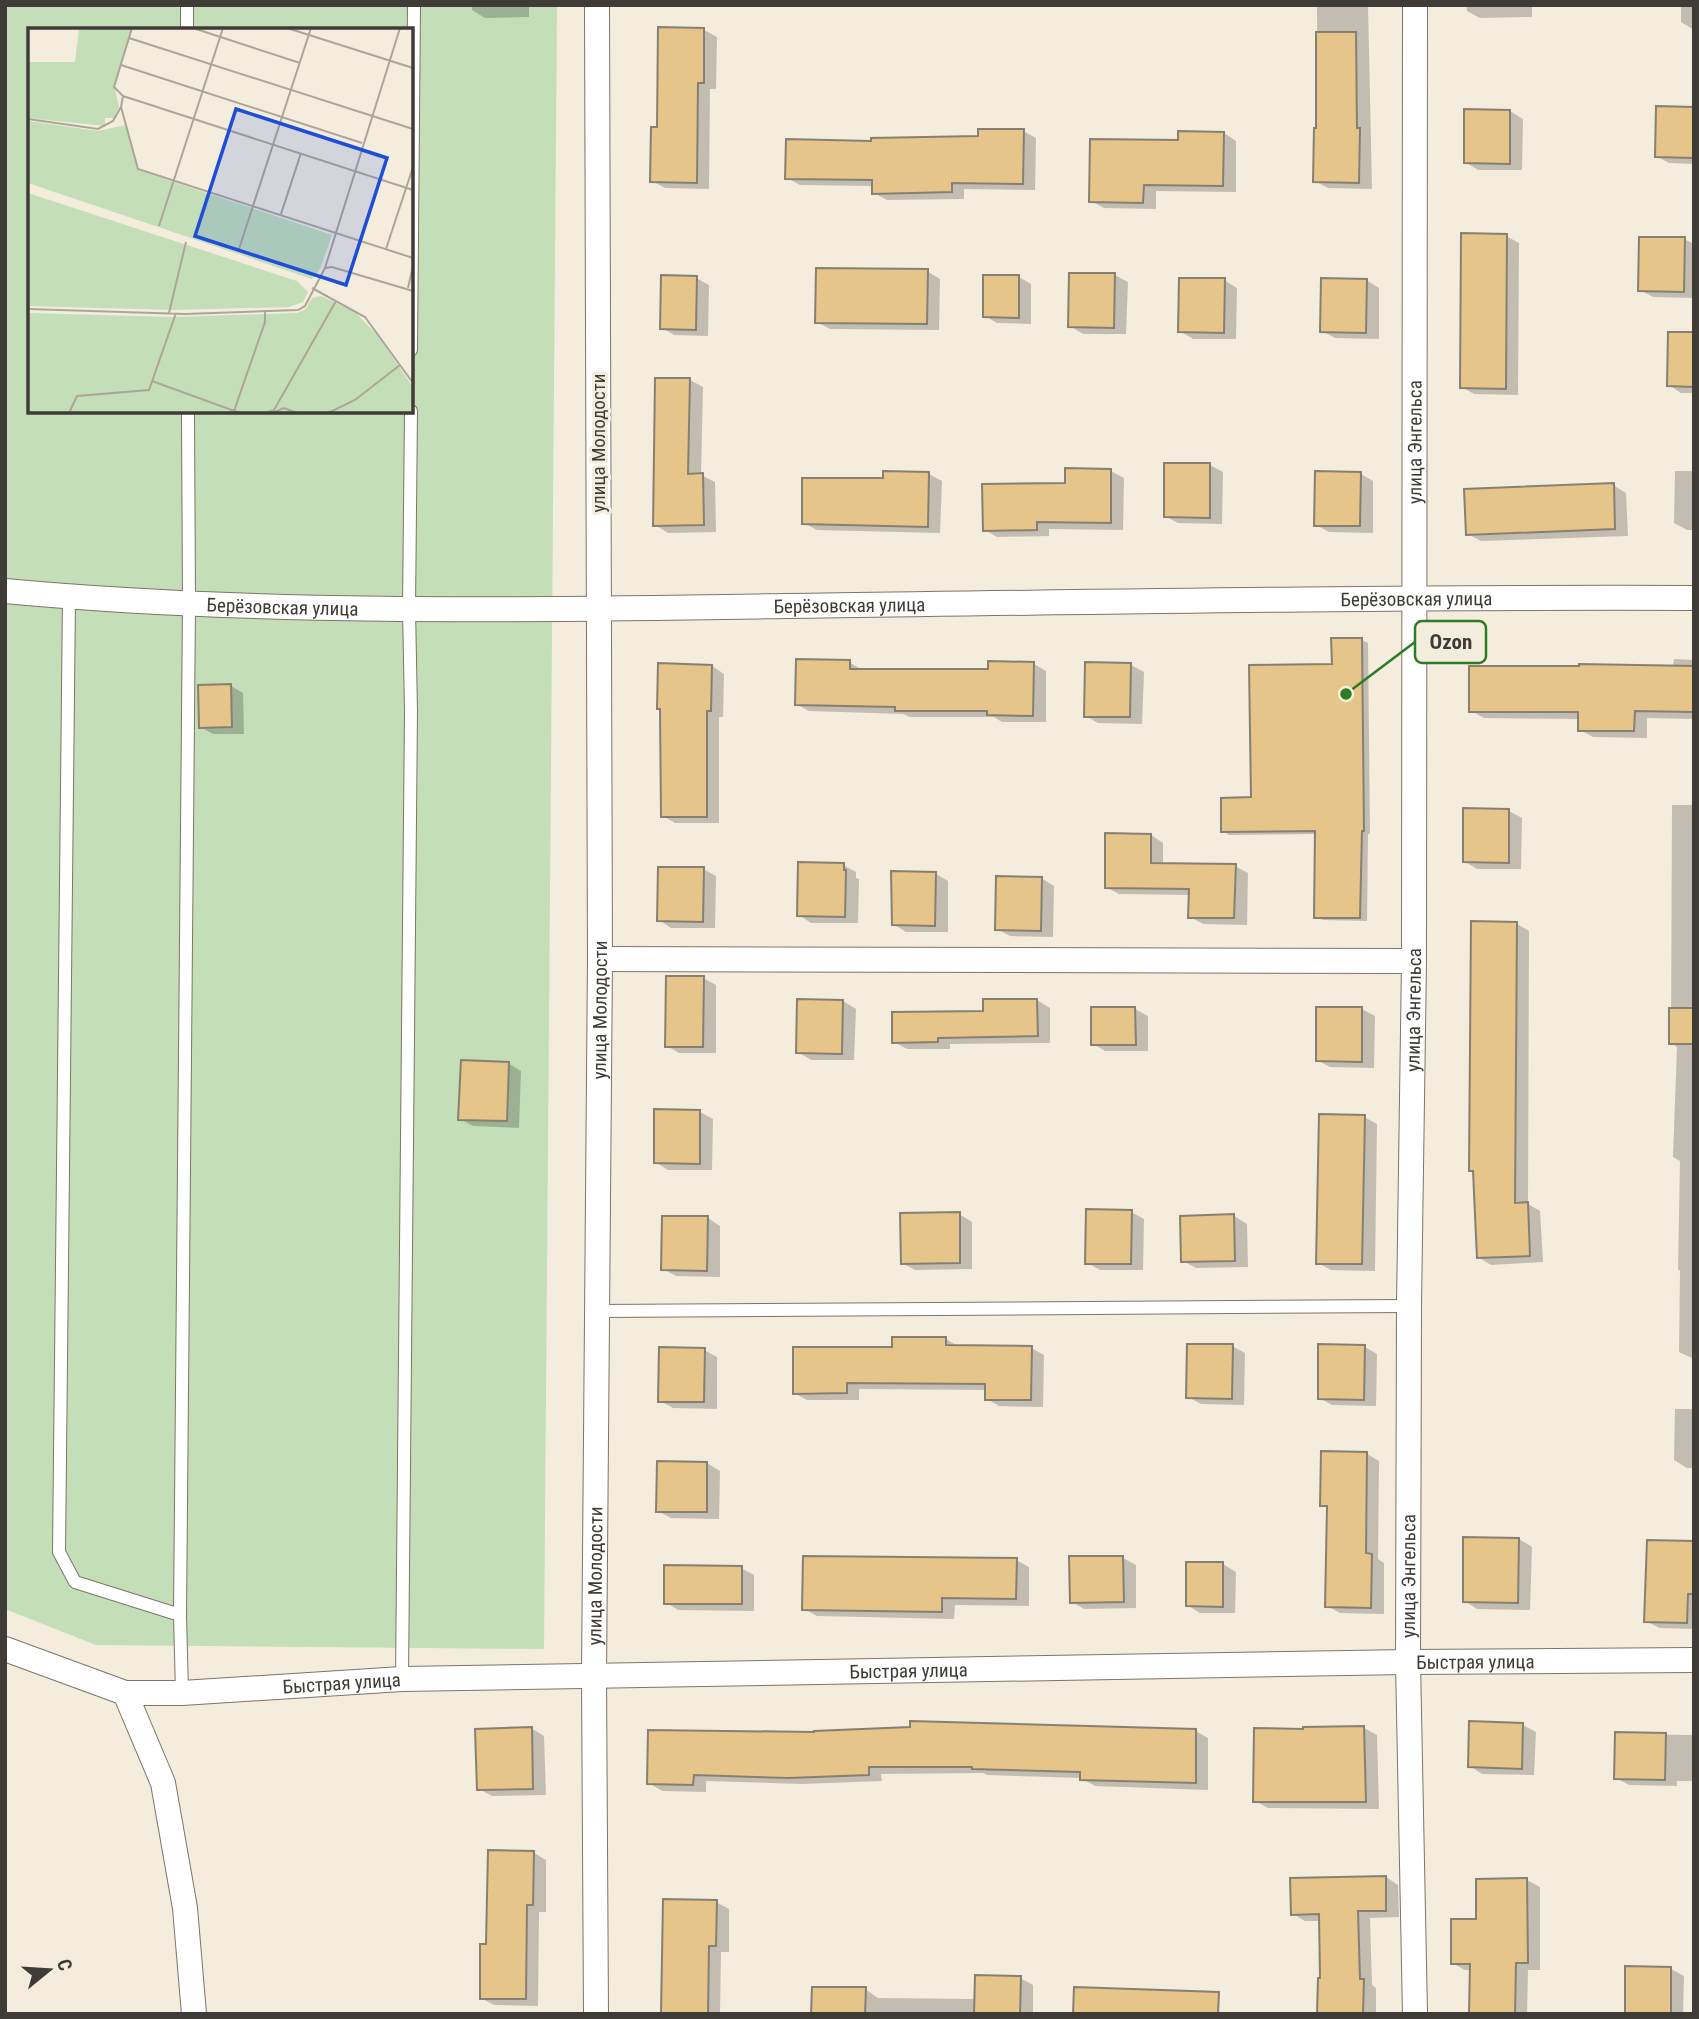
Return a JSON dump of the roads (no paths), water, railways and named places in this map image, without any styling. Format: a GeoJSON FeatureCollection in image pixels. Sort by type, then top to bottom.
{"type":"FeatureCollection","features":[{"type":"Feature","properties":{"kind":"street","name":"улица Молодости"},"geometry":{"type":"LineString","coordinates":[[596,2014],[594,1676],[600,959],[597,5]]}},
{"type":"Feature","properties":{"kind":"street","name":"улица Энгельса"},"geometry":{"type":"LineString","coordinates":[[1415,5],[1414,961],[1408,1662],[1415,2014]]}},
{"type":"Feature","properties":{"kind":"street","name":"Берёзовская улица"},"geometry":{"type":"LineString","coordinates":[[5,591],[189,605],[409,609],[1415,597],[1694,598]]}},
{"type":"Feature","properties":{"kind":"street"},"geometry":{"type":"LineString","coordinates":[[600,959],[1414,961]]}},
{"type":"Feature","properties":{"kind":"street"},"geometry":{"type":"LineString","coordinates":[[5,1649],[125,1693],[163,1783],[185,1908],[194,2014]]}},
{"type":"Feature","properties":{"kind":"street","name":"Быстрая улица"},"geometry":{"type":"LineString","coordinates":[[125,1693],[182,1693],[402,1679],[1408,1662],[1694,1660]]}},
{"type":"Feature","properties":{"kind":"lane"},"geometry":{"type":"LineString","coordinates":[[187,5],[187,28]]}},
{"type":"Feature","properties":{"kind":"lane"},"geometry":{"type":"LineString","coordinates":[[413,120],[414,5]]}},
{"type":"Feature","properties":{"kind":"lane"},"geometry":{"type":"LineString","coordinates":[[182,1693],[180,1615],[189,605],[188,413]]}},
{"type":"Feature","properties":{"kind":"lane"},"geometry":{"type":"LineString","coordinates":[[402,1679],[411,712],[411,413]]}},
{"type":"Feature","properties":{"kind":"lane"},"geometry":{"type":"LineString","coordinates":[[69,597],[59,1552],[75,1582],[180,1615]]}},
{"type":"Feature","properties":{"kind":"lane"},"geometry":{"type":"LineString","coordinates":[[596,1311],[1409,1306]]}},
{"type":"Feature","properties":{"kind":"place","name":"Ozon"},"geometry":{"type":"Point","coordinates":[1346,694]}}]}
